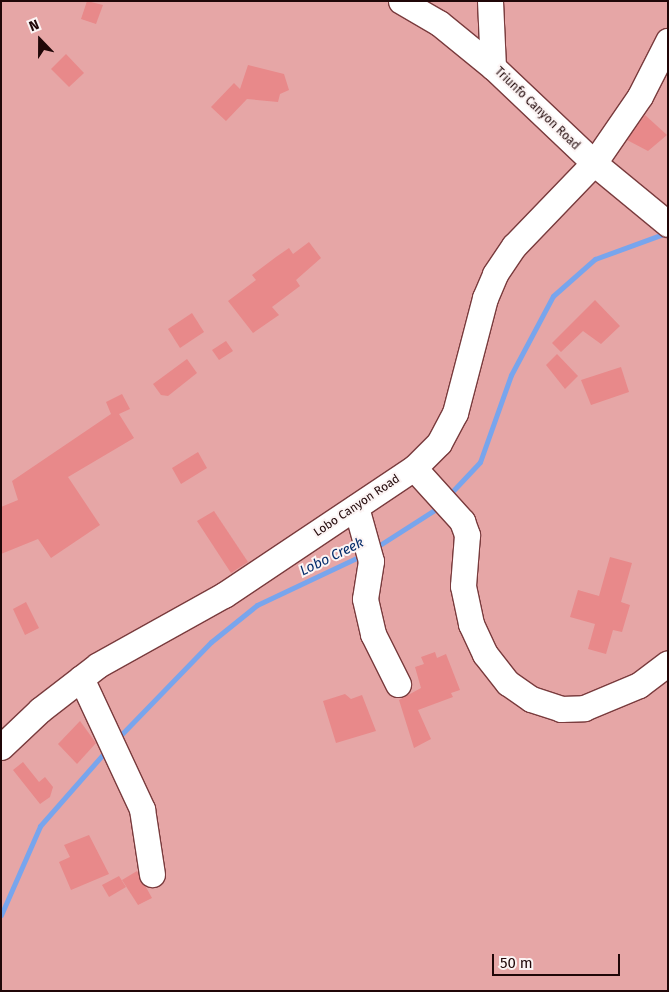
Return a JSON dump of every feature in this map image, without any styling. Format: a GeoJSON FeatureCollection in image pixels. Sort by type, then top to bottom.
{"type":"FeatureCollection","features":[{"type":"Feature","properties":{"kind":"street","name":"Triunfo Canyon Road"},"geometry":{"type":"LineString","coordinates":[[401,1],[439,23],[494,67],[594,163],[668,224]]}},
{"type":"Feature","properties":{"kind":"street"},"geometry":{"type":"LineString","coordinates":[[490,1],[494,67]]}},
{"type":"Feature","properties":{"kind":"street","name":"Lobo Canyon Road"},"geometry":{"type":"LineString","coordinates":[[1,748],[81,678],[224,594],[414,468],[439,443],[456,413],[485,298],[495,274],[514,246],[594,163],[640,96],[668,41]]}},
{"type":"Feature","properties":{"kind":"street"},"geometry":{"type":"LineString","coordinates":[[414,468],[454,512],[467,535],[463,586],[471,624],[485,654],[508,683],[531,699],[561,708],[584,708],[639,685],[668,663]]}},
{"type":"Feature","properties":{"kind":"street"},"geometry":{"type":"LineString","coordinates":[[356,506],[371,560],[365,599],[373,634],[398,684]]}},
{"type":"Feature","properties":{"kind":"street"},"geometry":{"type":"LineString","coordinates":[[81,678],[119,754],[142,809],[152,874]]}},
{"type":"Feature","properties":{"kind":"shaded area"},"geometry":{"type":"Polygon","coordinates":[[[1,1],[668,1],[668,991],[1,991],[1,1]]]}},
{"type":"Feature","properties":{"kind":"building"},"geometry":{"type":"Polygon","coordinates":[[[87,1],[103,5],[96,24],[81,19],[87,1]]]}},
{"type":"Feature","properties":{"kind":"building"},"geometry":{"type":"Polygon","coordinates":[[[66,54],[84,73],[69,87],[51,69],[66,54]]]}},
{"type":"Feature","properties":{"kind":"building"},"geometry":{"type":"Polygon","coordinates":[[[248,65],[284,74],[289,90],[280,94],[278,102],[247,99],[226,121],[211,107],[234,83],[240,89],[248,65]]]}},
{"type":"Feature","properties":{"kind":"building"},"geometry":{"type":"Polygon","coordinates":[[[645,115],[667,135],[648,151],[627,140],[645,115]]]}},
{"type":"Feature","properties":{"kind":"building"},"geometry":{"type":"Polygon","coordinates":[[[309,242],[321,258],[296,280],[300,286],[272,307],[279,315],[253,333],[228,301],[256,280],[252,275],[276,257],[289,248],[293,254],[309,242]]]}},
{"type":"Feature","properties":{"kind":"building"},"geometry":{"type":"Polygon","coordinates":[[[595,300],[620,326],[601,344],[583,331],[561,352],[552,343],[595,300]]]}},
{"type":"Feature","properties":{"kind":"building"},"geometry":{"type":"Polygon","coordinates":[[[192,313],[204,332],[180,348],[168,329],[192,313]]]}},
{"type":"Feature","properties":{"kind":"building"},"geometry":{"type":"Polygon","coordinates":[[[226,341],[233,351],[219,360],[212,350],[226,341]]]}},
{"type":"Feature","properties":{"kind":"building"},"geometry":{"type":"Polygon","coordinates":[[[557,354],[578,376],[565,389],[546,365],[557,354]]]}},
{"type":"Feature","properties":{"kind":"building"},"geometry":{"type":"Polygon","coordinates":[[[187,359],[197,373],[168,396],[161,395],[153,384],[187,359]]]}},
{"type":"Feature","properties":{"kind":"building"},"geometry":{"type":"Polygon","coordinates":[[[621,367],[629,392],[591,405],[581,380],[621,367]]]}},
{"type":"Feature","properties":{"kind":"building"},"geometry":{"type":"Polygon","coordinates":[[[122,394],[130,409],[119,414],[134,438],[68,477],[100,525],[51,558],[38,539],[1,554],[1,507],[18,500],[12,481],[111,414],[106,402],[122,394]]]}},
{"type":"Feature","properties":{"kind":"building"},"geometry":{"type":"Polygon","coordinates":[[[198,452],[207,468],[181,484],[172,468],[198,452]]]}},
{"type":"Feature","properties":{"kind":"building"},"geometry":{"type":"Polygon","coordinates":[[[214,511],[248,562],[231,573],[197,521],[214,511]]]}},
{"type":"Feature","properties":{"kind":"building"},"geometry":{"type":"Polygon","coordinates":[[[610,557],[632,563],[621,602],[630,605],[622,632],[613,630],[606,654],[588,649],[595,624],[570,617],[578,590],[599,596],[610,557]]]}},
{"type":"Feature","properties":{"kind":"building"},"geometry":{"type":"Polygon","coordinates":[[[26,602],[39,628],[25,635],[13,609],[26,602]]]}},
{"type":"Feature","properties":{"kind":"building"},"geometry":{"type":"Polygon","coordinates":[[[435,652],[437,658],[446,654],[460,690],[451,693],[453,697],[418,710],[431,739],[414,748],[399,700],[421,688],[415,667],[424,664],[421,657],[435,652]]]}},
{"type":"Feature","properties":{"kind":"building"},"geometry":{"type":"Polygon","coordinates":[[[345,694],[351,699],[362,695],[376,731],[336,743],[323,701],[345,694]]]}},
{"type":"Feature","properties":{"kind":"building"},"geometry":{"type":"Polygon","coordinates":[[[80,721],[96,743],[77,764],[58,744],[80,721]]]}},
{"type":"Feature","properties":{"kind":"building"},"geometry":{"type":"Polygon","coordinates":[[[23,762],[39,782],[45,777],[53,787],[50,797],[40,804],[13,770],[23,762]]]}},
{"type":"Feature","properties":{"kind":"building"},"geometry":{"type":"Polygon","coordinates":[[[89,835],[109,874],[71,890],[59,862],[70,857],[64,845],[89,835]]]}},
{"type":"Feature","properties":{"kind":"building"},"geometry":{"type":"Polygon","coordinates":[[[137,871],[152,898],[138,905],[122,880],[137,871]]]}},
{"type":"Feature","properties":{"kind":"building"},"geometry":{"type":"Polygon","coordinates":[[[119,876],[126,887],[109,897],[102,885],[119,876]]]}},
{"type":"Feature","properties":{"kind":"waterway","name":"Lobo Creek"},"geometry":{"type":"LineString","coordinates":[[449,495],[480,462],[511,375],[553,296],[595,259],[666,233]]}},
{"type":"Feature","properties":{"kind":"waterway","name":"Lobo Creek"},"geometry":{"type":"LineString","coordinates":[[375,548],[439,507]]}},
{"type":"Feature","properties":{"kind":"waterway","name":"Lobo Creek"},"geometry":{"type":"LineString","coordinates":[[117,739],[211,642],[257,605],[363,555]]}},
{"type":"Feature","properties":{"kind":"waterway","name":"Lobo Creek"},"geometry":{"type":"LineString","coordinates":[[1,915],[40,826],[106,751]]}}]}
